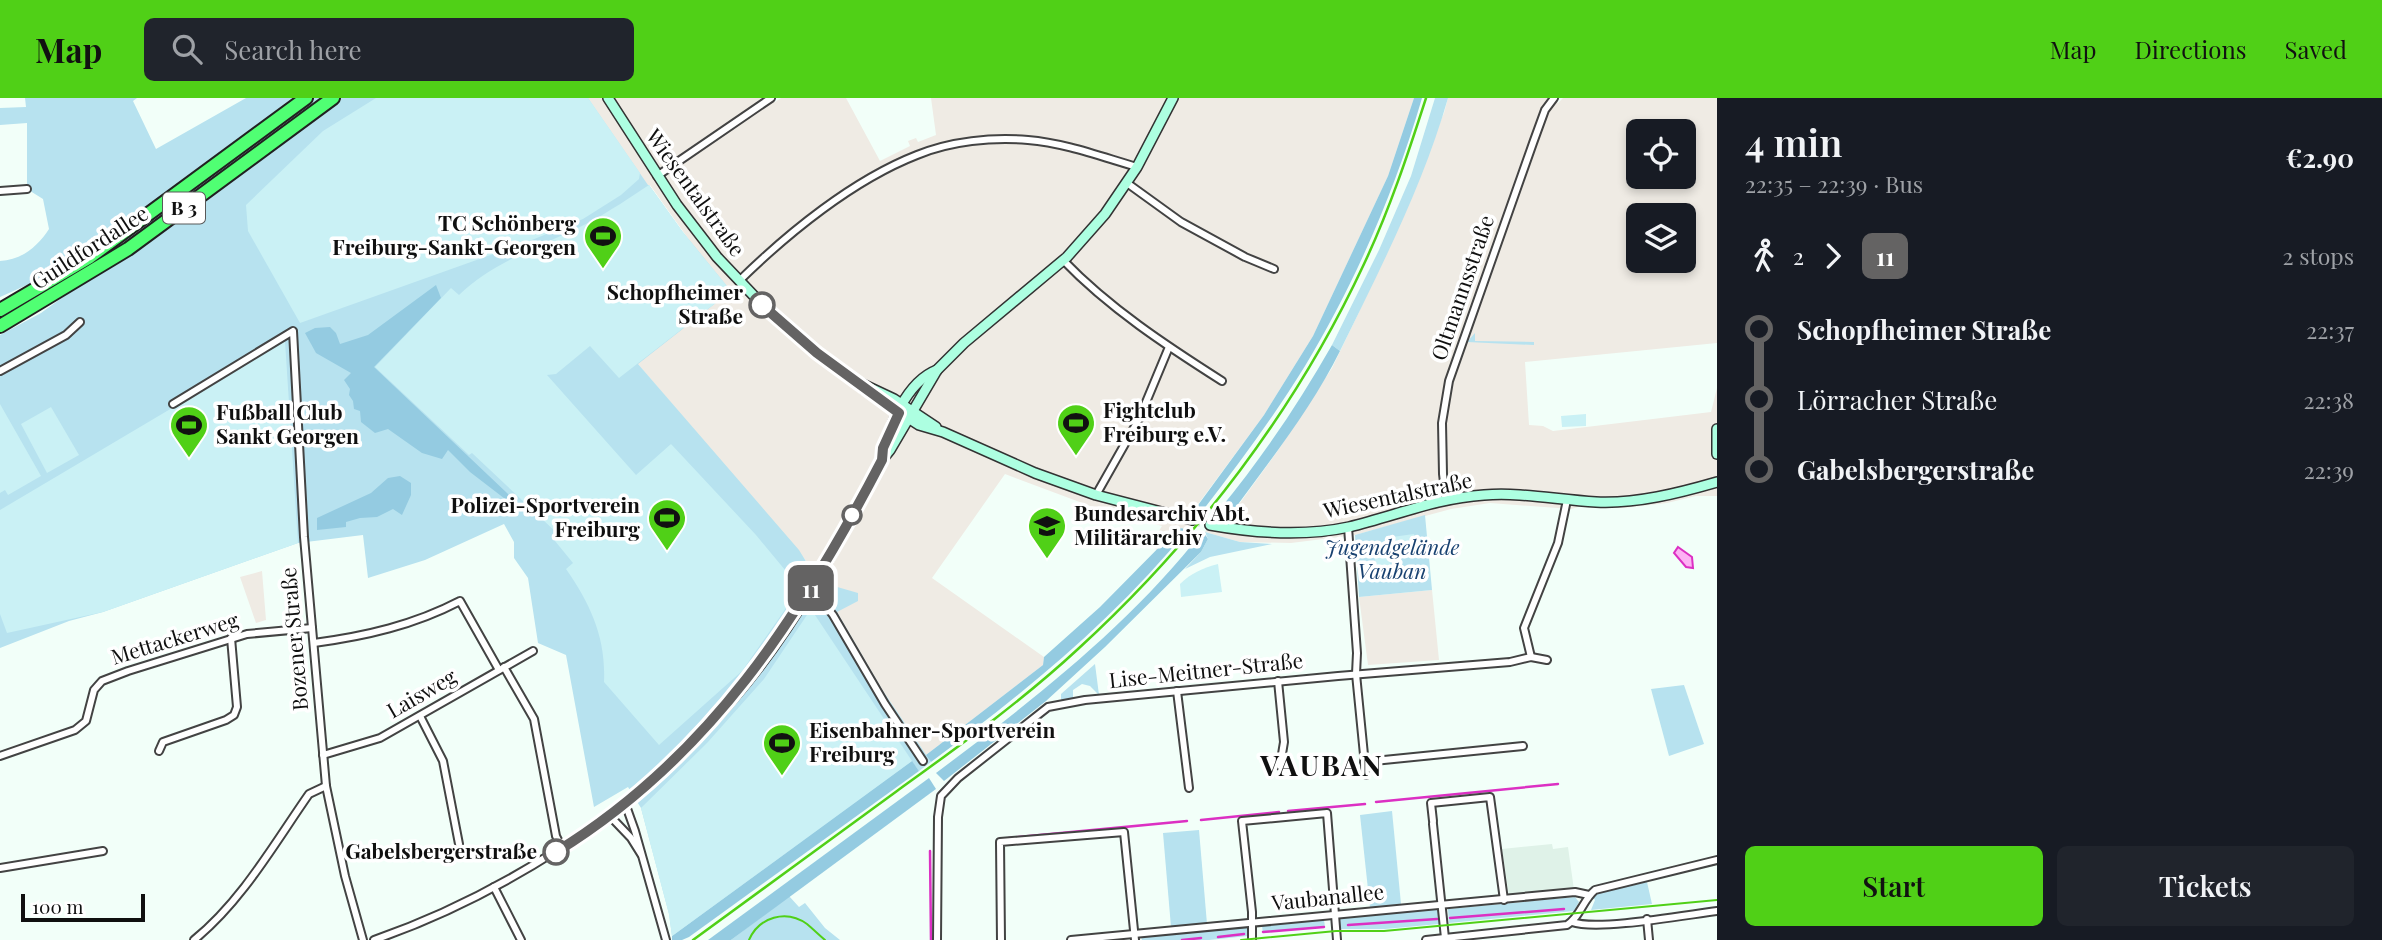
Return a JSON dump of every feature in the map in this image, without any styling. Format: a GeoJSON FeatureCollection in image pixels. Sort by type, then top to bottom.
{"type":"FeatureCollection","features":[{"type":"Feature","properties":{"kind":"highway","name":"Guildfordallee"},"geometry":{"type":"LineString","coordinates":[[0,310],[44,286],[151,214],[306,98]]}},
{"type":"Feature","properties":{"kind":"highway","name":"Guildfordallee"},"geometry":{"type":"LineString","coordinates":[[0,326],[128,249],[333,98]]}},
{"type":"Feature","properties":{"kind":"highway"},"geometry":{"type":"LineString","coordinates":[[0,303],[44,286]]}},
{"type":"Feature","properties":{"kind":"main road","name":"Wiesentalstraße"},"geometry":{"type":"LineString","coordinates":[[608,98],[657,176],[698,234],[739,281],[775,317],[858,383],[869,386],[911,415],[943,432],[1035,473],[1096,495],[1192,520]]}},
{"type":"Feature","properties":{"kind":"main road"},"geometry":{"type":"LineString","coordinates":[[609,815],[688,746],[737,694],[789,623],[937,370],[964,342],[1063,260],[1105,214],[1137,167],[1173,98]]}},
{"type":"Feature","properties":{"kind":"main road"},"geometry":{"type":"LineString","coordinates":[[882,460],[883,448],[901,408],[925,374],[937,370]]}},
{"type":"Feature","properties":{"kind":"main road"},"geometry":{"type":"LineString","coordinates":[[1717,429],[1717,454]]}},
{"type":"Feature","properties":{"kind":"main road","name":"Wiesentalstraße"},"geometry":{"type":"LineString","coordinates":[[1210,525],[1236,530],[1321,531],[1348,527],[1446,499],[1506,494],[1624,502],[1717,482]]}},
{"type":"Feature","properties":{"kind":"street"},"geometry":{"type":"LineString","coordinates":[[657,176],[771,98]]}},
{"type":"Feature","properties":{"kind":"street","name":"Oltmannsstraße"},"geometry":{"type":"LineString","coordinates":[[1446,499],[1442,423],[1449,381],[1532,143],[1545,110],[1554,98]]}},
{"type":"Feature","properties":{"kind":"street"},"geometry":{"type":"LineString","coordinates":[[739,281],[762,258],[850,192],[902,162],[936,149],[974,141],[1030,140],[1137,167]]}},
{"type":"Feature","properties":{"kind":"street"},"geometry":{"type":"LineString","coordinates":[[1127,183],[1181,222],[1245,257],[1275,269]]}},
{"type":"Feature","properties":{"kind":"street"},"geometry":{"type":"LineString","coordinates":[[0,191],[27,189]]}},
{"type":"Feature","properties":{"kind":"street"},"geometry":{"type":"LineString","coordinates":[[1063,260],[1170,347],[1222,381]]}},
{"type":"Feature","properties":{"kind":"street"},"geometry":{"type":"LineString","coordinates":[[0,371],[66,335],[80,322]]}},
{"type":"Feature","properties":{"kind":"street","name":"Bozener Straße"},"geometry":{"type":"LineString","coordinates":[[173,404],[293,331],[304,537],[326,786],[345,876],[363,940]]}},
{"type":"Feature","properties":{"kind":"street"},"geometry":{"type":"LineString","coordinates":[[1096,495],[1139,419],[1170,347]]}},
{"type":"Feature","properties":{"kind":"street"},"geometry":{"type":"LineString","coordinates":[[1547,660],[1531,657],[1524,628],[1558,543],[1567,500]]}},
{"type":"Feature","properties":{"kind":"street"},"geometry":{"type":"LineString","coordinates":[[1348,527],[1357,653],[1356,674],[1366,775]]}},
{"type":"Feature","properties":{"kind":"street"},"geometry":{"type":"LineString","coordinates":[[811,587],[833,615],[885,705],[922,761]]}},
{"type":"Feature","properties":{"kind":"street"},"geometry":{"type":"LineString","coordinates":[[314,643],[383,631],[436,613],[460,601],[534,719],[556,836],[562,848]]}},
{"type":"Feature","properties":{"kind":"street","name":"Mettackerweg"},"geometry":{"type":"LineString","coordinates":[[0,756],[75,730],[86,721],[93,690],[102,681],[231,638],[313,628]]}},
{"type":"Feature","properties":{"kind":"street"},"geometry":{"type":"LineString","coordinates":[[159,751],[163,742],[234,715],[237,707],[231,638]]}},
{"type":"Feature","properties":{"kind":"street","name":"Laisweg"},"geometry":{"type":"LineString","coordinates":[[323,755],[380,738],[533,651]]}},
{"type":"Feature","properties":{"kind":"street","name":"Lise-Meitner-Straße"},"geometry":{"type":"LineString","coordinates":[[937,940],[937,817],[941,796],[958,778],[1048,708],[1060,704],[1278,681],[1510,663],[1531,657]]}},
{"type":"Feature","properties":{"kind":"street"},"geometry":{"type":"LineString","coordinates":[[1278,681],[1284,742],[1280,766]]}},
{"type":"Feature","properties":{"kind":"street"},"geometry":{"type":"LineString","coordinates":[[1177,691],[1189,788]]}},
{"type":"Feature","properties":{"kind":"street"},"geometry":{"type":"LineString","coordinates":[[420,716],[443,761],[459,844]]}},
{"type":"Feature","properties":{"kind":"street"},"geometry":{"type":"LineString","coordinates":[[1364,762],[1523,746]]}},
{"type":"Feature","properties":{"kind":"street"},"geometry":{"type":"LineString","coordinates":[[194,940],[214,924],[235,900],[309,794],[326,786]]}},
{"type":"Feature","properties":{"kind":"street"},"geometry":{"type":"LineString","coordinates":[[1450,938],[1442,905],[1431,803],[1490,797],[1504,900]]}},
{"type":"Feature","properties":{"kind":"street"},"geometry":{"type":"LineString","coordinates":[[625,803],[666,940]]}},
{"type":"Feature","properties":{"kind":"street"},"geometry":{"type":"LineString","coordinates":[[1252,940],[1242,821],[1326,813],[1336,940]]}},
{"type":"Feature","properties":{"kind":"street"},"geometry":{"type":"LineString","coordinates":[[374,940],[430,918],[494,887],[562,848],[609,815],[631,838],[641,854]]}},
{"type":"Feature","properties":{"kind":"street"},"geometry":{"type":"LineString","coordinates":[[1001,940],[1000,842],[1124,832],[1135,937]]}},
{"type":"Feature","properties":{"kind":"street"},"geometry":{"type":"LineString","coordinates":[[0,868],[103,850]]}},
{"type":"Feature","properties":{"kind":"street","name":"Vaubanallee"},"geometry":{"type":"LineString","coordinates":[[1071,940],[1135,937],[1575,892],[1588,895],[1606,886],[1717,860]]}},
{"type":"Feature","properties":{"kind":"street"},"geometry":{"type":"LineString","coordinates":[[494,887],[520,940]]}},
{"type":"Feature","properties":{"kind":"street"},"geometry":{"type":"LineString","coordinates":[[1426,940],[1559,927],[1572,922],[1588,895]]}},
{"type":"Feature","properties":{"kind":"street"},"geometry":{"type":"LineString","coordinates":[[1572,922],[1581,925],[1717,911]]}},
{"type":"Feature","properties":{"kind":"street"},"geometry":{"type":"LineString","coordinates":[[1647,919],[1649,940]]}},
{"type":"Feature","properties":{"kind":"street"},"geometry":{"type":"LineString","coordinates":[[1529,930],[1530,940]]}},
{"type":"Feature","properties":{"kind":"shaded area"},"geometry":{"type":"Polygon","coordinates":[[[376,98],[588,98],[640,173],[639,179],[621,195],[583,219],[527,242],[300,323],[248,231],[246,205],[323,131],[376,98]]]}},
{"type":"Feature","properties":{"kind":"shaded area"},"geometry":{"type":"Polygon","coordinates":[[[588,98],[772,98],[775,102],[781,98],[846,98],[880,161],[910,146],[908,141],[916,138],[918,142],[936,135],[931,98],[1414,98],[1388,176],[1313,336],[1264,415],[1193,511],[1200,514],[1188,529],[1178,528],[1157,550],[1150,545],[1162,526],[1093,507],[1005,474],[932,578],[1044,657],[1043,665],[926,755],[883,691],[807,562],[637,363],[702,258],[650,185],[648,186],[588,98]]]}},
{"type":"Feature","properties":{"kind":"shaded area"},"geometry":{"type":"Polygon","coordinates":[[[1414,98],[1422,98],[1399,167],[1372,236],[1341,302],[1305,366],[1241,460],[1200,514],[1193,512],[1264,415],[1313,336],[1388,176],[1414,98]]]}},
{"type":"Feature","properties":{"kind":"shaded area"},"geometry":{"type":"Polygon","coordinates":[[[1448,98],[1553,98],[1558,103],[1563,98],[1717,98],[1717,343],[1525,362],[1529,425],[1543,426],[1553,431],[1711,412],[1717,388],[1717,496],[1696,496],[1667,503],[1624,508],[1571,509],[1490,503],[1451,509],[1355,535],[1291,543],[1240,542],[1205,532],[1215,515],[1229,518],[1279,449],[1332,368],[1359,312],[1448,98]]]}},
{"type":"Feature","properties":{"kind":"shaded area"},"geometry":{"type":"Polygon","coordinates":[[[649,185],[731,291],[619,378],[590,346],[556,374],[547,375],[636,475],[671,444],[756,535],[800,588],[742,671],[659,745],[604,682],[602,651],[595,622],[566,569],[573,563],[555,541],[559,535],[375,367],[451,288],[459,295],[488,272],[590,222],[649,185]]]}},
{"type":"Feature","properties":{"kind":"shaded area"},"geometry":{"type":"Polygon","coordinates":[[[436,285],[441,298],[374,367],[507,493],[520,507],[518,509],[470,472],[448,450],[442,459],[422,453],[388,429],[375,433],[361,422],[360,411],[354,409],[349,395],[350,389],[344,380],[351,373],[316,353],[305,333],[315,328],[330,327],[336,333],[340,344],[368,335],[436,285]]]}},
{"type":"Feature","properties":{"kind":"shaded area","name":"Fußball Club Sankt Georgen"},"geometry":{"type":"Polygon","coordinates":[[[285,341],[298,543],[103,612],[7,633],[0,614],[0,510],[285,341]]]}},
{"type":"Feature","properties":{"kind":"shaded area"},"geometry":{"type":"Polygon","coordinates":[[[1332,345],[1340,351],[1302,416],[1228,518],[1215,515],[1277,433],[1332,345]]]}},
{"type":"Feature","properties":{"kind":"shaded area"},"geometry":{"type":"Polygon","coordinates":[[[0,404],[41,476],[8,495],[5,490],[0,493],[0,404]]]}},
{"type":"Feature","properties":{"kind":"shaded area"},"geometry":{"type":"Polygon","coordinates":[[[51,407],[79,455],[47,473],[21,424],[51,407]]]}},
{"type":"Feature","properties":{"kind":"shaded area"},"geometry":{"type":"Polygon","coordinates":[[[1586,414],[1586,426],[1562,427],[1561,416],[1586,414]]]}},
{"type":"Feature","properties":{"kind":"shaded area"},"geometry":{"type":"Polygon","coordinates":[[[400,476],[411,483],[411,495],[402,515],[393,509],[377,517],[346,522],[346,527],[317,530],[317,518],[371,493],[388,478],[400,476]]]}},
{"type":"Feature","properties":{"kind":"shaded area"},"geometry":{"type":"Polygon","coordinates":[[[1178,528],[1188,529],[1160,562],[1099,624],[1034,682],[931,762],[926,755],[1043,665],[1044,657],[1100,607],[1178,528]]]}},
{"type":"Feature","properties":{"kind":"shaded area"},"geometry":{"type":"Polygon","coordinates":[[[1203,531],[1208,539],[1201,552],[1046,701],[944,781],[936,773],[1078,661],[1144,599],[1203,531]]]}},
{"type":"Feature","properties":{"kind":"shaded area"},"geometry":{"type":"Polygon","coordinates":[[[1414,534],[1416,548],[1395,552],[1392,537],[1414,534]]]}},
{"type":"Feature","properties":{"kind":"shaded area"},"geometry":{"type":"Polygon","coordinates":[[[1678,547],[1692,557],[1693,568],[1686,567],[1674,553],[1678,547]]]}},
{"type":"Feature","properties":{"kind":"shaded area"},"geometry":{"type":"Polygon","coordinates":[[[1389,548],[1391,571],[1376,573],[1374,550],[1389,548]]]}},
{"type":"Feature","properties":{"kind":"shaded area"},"geometry":{"type":"Polygon","coordinates":[[[1218,564],[1222,592],[1181,597],[1180,584],[1184,580],[1198,571],[1218,564]]]}},
{"type":"Feature","properties":{"kind":"shaded area"},"geometry":{"type":"Polygon","coordinates":[[[262,571],[266,620],[256,623],[240,577],[262,571]]]}},
{"type":"Feature","properties":{"kind":"shaded area"},"geometry":{"type":"Polygon","coordinates":[[[1432,590],[1439,660],[1368,665],[1359,597],[1432,590]]]}},
{"type":"Feature","properties":{"kind":"shaded area","name":"Eisenbahner-Sportverein Freiburg"},"geometry":{"type":"Polygon","coordinates":[[[811,609],[912,761],[672,936],[669,914],[641,808],[707,743],[764,679],[811,609]]]}},
{"type":"Feature","properties":{"kind":"shaded area"},"geometry":{"type":"Polygon","coordinates":[[[912,761],[919,771],[689,937],[672,940],[672,936],[912,761]]]}},
{"type":"Feature","properties":{"kind":"shaded area"},"geometry":{"type":"Polygon","coordinates":[[[929,778],[936,789],[731,940],[708,940],[929,778]]]}},
{"type":"Feature","properties":{"kind":"shaded area"},"geometry":{"type":"Polygon","coordinates":[[[1552,844],[1553,849],[1568,847],[1575,897],[1510,902],[1502,849],[1552,844]]]}},
{"type":"Feature","properties":{"kind":"green space"},"geometry":{"type":"Polygon","coordinates":[[[25,98],[137,98],[133,101],[156,149],[246,98],[300,98],[71,260],[38,280],[0,297],[0,261],[29,251],[49,229],[43,199],[27,189],[27,123],[0,125],[0,108],[26,107],[25,98]]]}},
{"type":"Feature","properties":{"kind":"green space"},"geometry":{"type":"Polygon","coordinates":[[[314,98],[321,98],[118,248],[0,320],[0,317],[116,245],[314,98]]]}},
{"type":"Feature","properties":{"kind":"green space"},"geometry":{"type":"Polygon","coordinates":[[[338,98],[588,98],[682,231],[731,291],[638,364],[799,550],[823,589],[827,584],[858,593],[858,601],[837,612],[883,691],[931,762],[919,771],[912,762],[672,936],[669,914],[641,808],[628,787],[594,807],[566,655],[538,643],[528,578],[514,558],[514,542],[504,524],[425,560],[368,578],[363,535],[298,543],[103,612],[69,621],[0,648],[0,335],[41,313],[338,98]]]}},
{"type":"Feature","properties":{"kind":"green space"},"geometry":{"type":"Polygon","coordinates":[[[1435,98],[1448,98],[1426,163],[1400,227],[1340,351],[1332,345],[1379,250],[1411,176],[1435,98]]]}},
{"type":"Feature","properties":{"kind":"green space"},"geometry":{"type":"Polygon","coordinates":[[[1475,333],[1475,341],[1534,342],[1534,345],[1467,342],[1475,333]]]}},
{"type":"Feature","properties":{"kind":"green space","name":"Jugendgelände Vauban"},"geometry":{"type":"Polygon","coordinates":[[[1425,515],[1432,590],[1359,597],[1355,535],[1425,515]]]}},
{"type":"Feature","properties":{"kind":"green space"},"geometry":{"type":"Polygon","coordinates":[[[1205,532],[1240,542],[1272,544],[1210,557],[1185,569],[1201,552],[1208,539],[1205,532]]]}},
{"type":"Feature","properties":{"kind":"green space"},"geometry":{"type":"Polygon","coordinates":[[[1095,664],[1099,695],[1090,686],[1082,684],[1073,690],[1073,698],[1061,700],[1061,694],[1095,664]]]}},
{"type":"Feature","properties":{"kind":"green space"},"geometry":{"type":"Polygon","coordinates":[[[1684,685],[1704,744],[1669,756],[1651,689],[1684,685]]]}},
{"type":"Feature","properties":{"kind":"green space"},"geometry":{"type":"Polygon","coordinates":[[[1392,811],[1401,904],[1370,908],[1360,815],[1392,811]]]}},
{"type":"Feature","properties":{"kind":"green space"},"geometry":{"type":"Polygon","coordinates":[[[1199,830],[1207,924],[1171,927],[1163,833],[1199,830]]]}},
{"type":"Feature","properties":{"kind":"green space"},"geometry":{"type":"Polygon","coordinates":[[[1647,882],[1652,904],[1591,910],[1595,900],[1593,897],[1599,893],[1647,882]]]}},
{"type":"Feature","properties":{"kind":"green space"},"geometry":{"type":"Polygon","coordinates":[[[789,896],[799,907],[805,903],[825,928],[840,940],[731,940],[789,896]]]}},
{"type":"Feature","properties":{"kind":"green space"},"geometry":{"type":"Polygon","coordinates":[[[1575,897],[1579,902],[1574,911],[1449,923],[1448,909],[1575,897]]]}},
{"type":"Feature","properties":{"kind":"green space"},"geometry":{"type":"Polygon","coordinates":[[[1438,908],[1439,924],[1385,929],[1340,929],[1339,919],[1381,912],[1438,908]]]}},
{"type":"Feature","properties":{"kind":"green space"},"geometry":{"type":"Polygon","coordinates":[[[1324,920],[1325,927],[1263,933],[1262,926],[1324,920]]]}},
{"type":"Feature","properties":{"kind":"green space"},"geometry":{"type":"Polygon","coordinates":[[[1247,927],[1248,936],[1209,940],[1142,940],[1141,937],[1247,927]]]}},
{"type":"Feature","properties":{"kind":"waterway"},"geometry":{"type":"LineString","coordinates":[[1376,802],[1558,784]]}},
{"type":"Feature","properties":{"kind":"waterway"},"geometry":{"type":"LineString","coordinates":[[1288,811],[1365,804]]}},
{"type":"Feature","properties":{"kind":"waterway"},"geometry":{"type":"LineString","coordinates":[[1201,820],[1279,812]]}},
{"type":"Feature","properties":{"kind":"waterway"},"geometry":{"type":"LineString","coordinates":[[999,839],[1187,821]]}},
{"type":"Feature","properties":{"kind":"waterway"},"geometry":{"type":"LineString","coordinates":[[930,851],[931,940]]}},
{"type":"Feature","properties":{"kind":"waterway"},"geometry":{"type":"LineString","coordinates":[[1450,918],[1564,909]]}},
{"type":"Feature","properties":{"kind":"waterway"},"geometry":{"type":"LineString","coordinates":[[1348,925],[1437,919]]}},
{"type":"Feature","properties":{"kind":"waterway"},"geometry":{"type":"LineString","coordinates":[[1263,932],[1324,927]]}},
{"type":"Feature","properties":{"kind":"waterway"},"geometry":{"type":"LineString","coordinates":[[1218,937],[1244,934]]}},
{"type":"Feature","properties":{"kind":"waterway"},"geometry":{"type":"LineString","coordinates":[[1182,940],[1201,938]]}},
{"type":"Feature","properties":{"kind":"tunnel"},"geometry":{"type":"LineString","coordinates":[[1192,520],[1210,525]]}},
{"type":"Feature","properties":{"kind":"tram line"},"geometry":{"type":"LineString","coordinates":[[1241,940],[1336,931],[1384,931],[1717,900]]}},
{"type":"Feature","properties":{"kind":"tram line"},"geometry":{"type":"LineString","coordinates":[[749,940],[759,926],[782,916],[799,919],[825,940]]}},
{"type":"Feature","properties":{"kind":"railway"},"geometry":{"type":"LineString","coordinates":[[693,940],[1012,705],[1078,649],[1163,564],[1240,471],[1307,371],[1337,318],[1382,224],[1426,98]]}},
{"type":"Feature","properties":{"kind":"bus line","name":"11"},"geometry":{"type":"LineString","coordinates":[[556,852],[637,792],[708,726],[737,694],[789,623],[882,460],[883,448],[899,413],[817,353],[762,305]]}},
{"type":"Feature","properties":{"kind":"place","name":"TC Schönberg Freiburg-Sankt-Georgen"},"geometry":{"type":"Point","coordinates":[603,270]}},
{"type":"Feature","properties":{"kind":"place","name":"Schopfheimer Straße"},"geometry":{"type":"Point","coordinates":[762,305]}},
{"type":"Feature","properties":{"kind":"place","name":"Fightclub Freiburg e.V."},"geometry":{"type":"Point","coordinates":[1076,457]}},
{"type":"Feature","properties":{"kind":"place","name":"Fußball Club Sankt Georgen"},"geometry":{"type":"Point","coordinates":[189,459]}},
{"type":"Feature","properties":{"kind":"place","name":"Polizei-Sportverein Freiburg"},"geometry":{"type":"Point","coordinates":[667,552]}},
{"type":"Feature","properties":{"kind":"place","name":"Bundesarchiv Abt. Militärarchiv"},"geometry":{"type":"Point","coordinates":[1047,560]}},
{"type":"Feature","properties":{"kind":"place","name":"Eisenbahner-Sportverein Freiburg"},"geometry":{"type":"Point","coordinates":[782,777]}},
{"type":"Feature","properties":{"kind":"place","name":"Gabelsbergerstraße"},"geometry":{"type":"Point","coordinates":[556,852]}},
{"type":"Feature","properties":{"kind":"district","name":"VAUBAN"},"geometry":{"type":"Point","coordinates":[1322,766]}}]}
